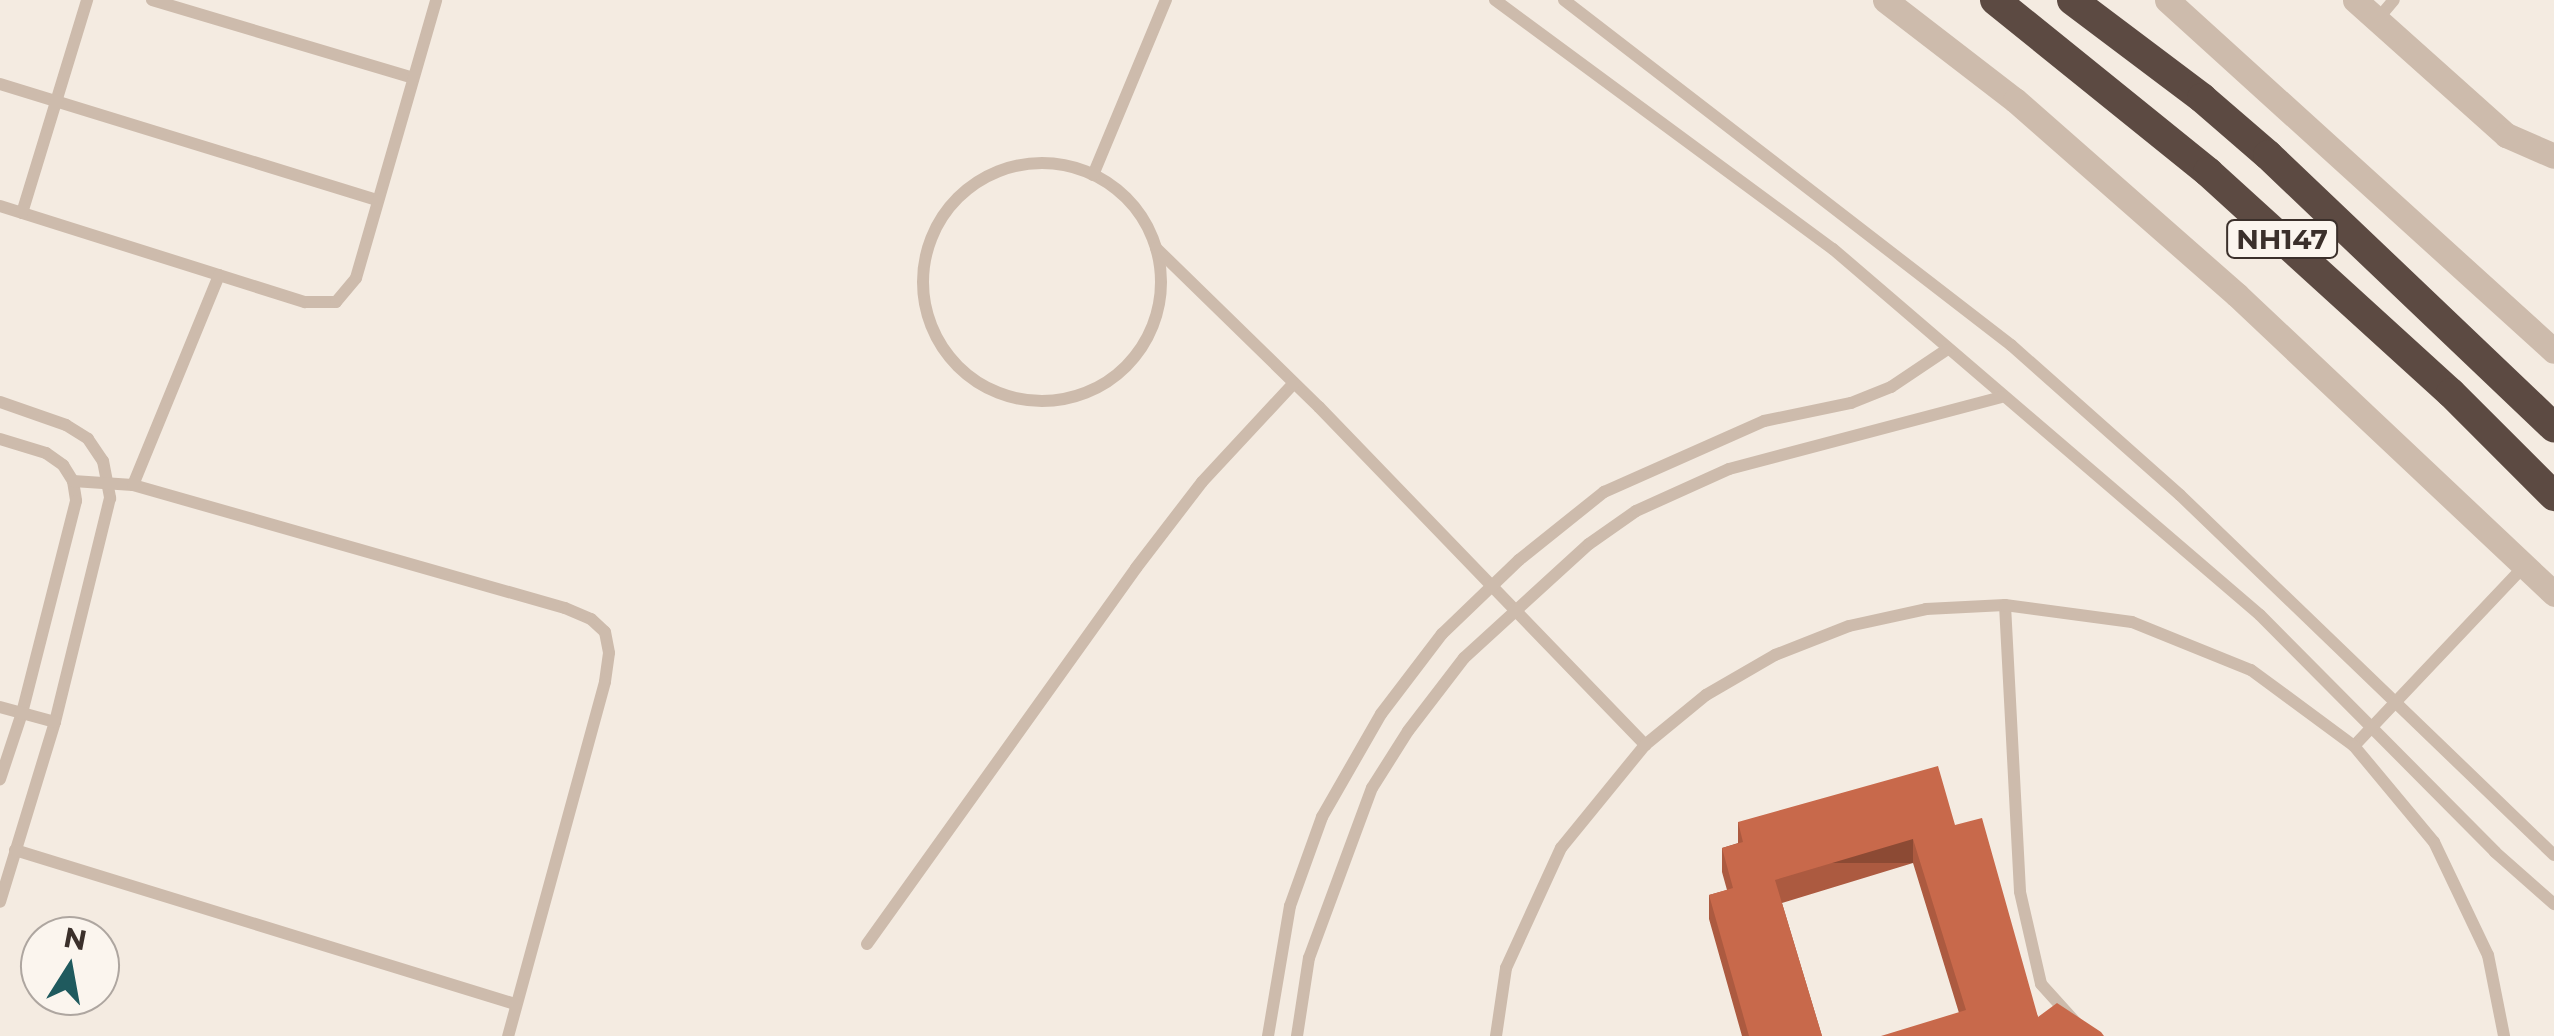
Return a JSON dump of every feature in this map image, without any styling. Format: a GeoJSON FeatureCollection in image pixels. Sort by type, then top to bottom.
{"type":"FeatureCollection","features":[{"type":"Feature","properties":{"kind":"highway","name":"NH147"},"geometry":{"type":"LineString","coordinates":[[1995,0],[2208,172],[2451,394],[2554,496]]}},
{"type":"Feature","properties":{"kind":"highway","name":"NH147"},"geometry":{"type":"LineString","coordinates":[[2072,0],[2202,98],[2268,155],[2554,428]]}},
{"type":"Feature","properties":{"kind":"street"},"geometry":{"type":"LineString","coordinates":[[1885,0],[2015,100],[2237,294],[2554,594]]}},
{"type":"Feature","properties":{"kind":"street"},"geometry":{"type":"LineString","coordinates":[[2167,0],[2554,350]]}},
{"type":"Feature","properties":{"kind":"street"},"geometry":{"type":"LineString","coordinates":[[2354,0],[2506,135],[2554,156]]}},
{"type":"Feature","properties":{"kind":"lane"},"geometry":{"type":"LineString","coordinates":[[22,213],[87,0]]}},
{"type":"Feature","properties":{"kind":"lane"},"geometry":{"type":"LineString","coordinates":[[152,0],[413,78]]}},
{"type":"Feature","properties":{"kind":"lane"},"geometry":{"type":"LineString","coordinates":[[0,206],[305,302],[336,302],[356,278],[436,0]]}},
{"type":"Feature","properties":{"kind":"lane"},"geometry":{"type":"LineString","coordinates":[[1094,175],[1166,0]]}},
{"type":"Feature","properties":{"kind":"lane"},"geometry":{"type":"LineString","coordinates":[[1495,0],[1833,250],[2260,614],[2495,852],[2554,904]]}},
{"type":"Feature","properties":{"kind":"lane"},"geometry":{"type":"LineString","coordinates":[[1564,0],[2011,345],[2180,495],[2554,855]]}},
{"type":"Feature","properties":{"kind":"lane"},"geometry":{"type":"LineString","coordinates":[[2377,20],[2394,0]]}},
{"type":"Feature","properties":{"kind":"lane"},"geometry":{"type":"LineString","coordinates":[[0,84],[378,200]]}},
{"type":"Feature","properties":{"kind":"lane"},"geometry":{"type":"LineString","coordinates":[[1024,164],[1060,164],[1094,175],[1124,195],[1146,223],[1156,248],[1162,292],[1153,327],[1135,358],[1109,382],[1073,398],[1034,402],[996,393],[963,372],[938,342],[924,305],[923,266],[934,230],[957,198],[989,175],[1024,164]]}},
{"type":"Feature","properties":{"kind":"lane"},"geometry":{"type":"LineString","coordinates":[[1156,248],[1294,383],[1645,745]]}},
{"type":"Feature","properties":{"kind":"lane"},"geometry":{"type":"LineString","coordinates":[[133,485],[220,275]]}},
{"type":"Feature","properties":{"kind":"lane"},"geometry":{"type":"LineString","coordinates":[[1268,1036],[1290,906],[1322,817],[1380,714],[1442,634],[1492,586],[1604,492],[1764,421],[1851,403],[1891,387],[1946,350]]}},
{"type":"Feature","properties":{"kind":"lane"},"geometry":{"type":"LineString","coordinates":[[867,944],[1136,568],[1202,482],[1294,383]]}},
{"type":"Feature","properties":{"kind":"lane"},"geometry":{"type":"LineString","coordinates":[[1297,1036],[1309,958],[1372,788],[1464,658],[1590,544],[1636,510],[1729,469],[2002,397]]}},
{"type":"Feature","properties":{"kind":"lane"},"geometry":{"type":"LineString","coordinates":[[0,402],[66,425],[88,439],[103,460],[109,480],[106,528],[0,902]]}},
{"type":"Feature","properties":{"kind":"lane"},"geometry":{"type":"LineString","coordinates":[[0,439],[46,453],[63,464],[73,481],[73,523],[22,713],[0,779]]}},
{"type":"Feature","properties":{"kind":"lane"},"geometry":{"type":"LineString","coordinates":[[73,481],[109,480],[133,485],[565,608],[591,619],[605,632],[609,654],[604,682],[508,1036]]}},
{"type":"Feature","properties":{"kind":"lane"},"geometry":{"type":"LineString","coordinates":[[2354,746],[2524,566]]}},
{"type":"Feature","properties":{"kind":"lane"},"geometry":{"type":"LineString","coordinates":[[2006,604],[2020,892],[2041,984],[2088,1036]]}},
{"type":"Feature","properties":{"kind":"lane"},"geometry":{"type":"LineString","coordinates":[[1496,1036],[1506,968],[1561,848],[1645,745],[1706,695],[1794,648],[1849,626],[1926,609],[2006,604],[2150,628],[2251,670],[2354,746],[2434,842],[2488,956],[2504,1036]]}},
{"type":"Feature","properties":{"kind":"lane"},"geometry":{"type":"LineString","coordinates":[[0,706],[54,722]]}},
{"type":"Feature","properties":{"kind":"lane"},"geometry":{"type":"LineString","coordinates":[[15,850],[516,1004]]}},
{"type":"Feature","properties":{"kind":"building"},"geometry":{"type":"Polygon","coordinates":[[[1938,766],[1955,825],[1982,818],[2038,1017],[2057,1003],[2104,1036],[1881,1036],[1966,1010],[1913,839],[1775,880],[1822,1036],[1749,1036],[1709,895],[1733,888],[1722,848],[1743,842],[1738,822],[1938,766]]]}}]}
